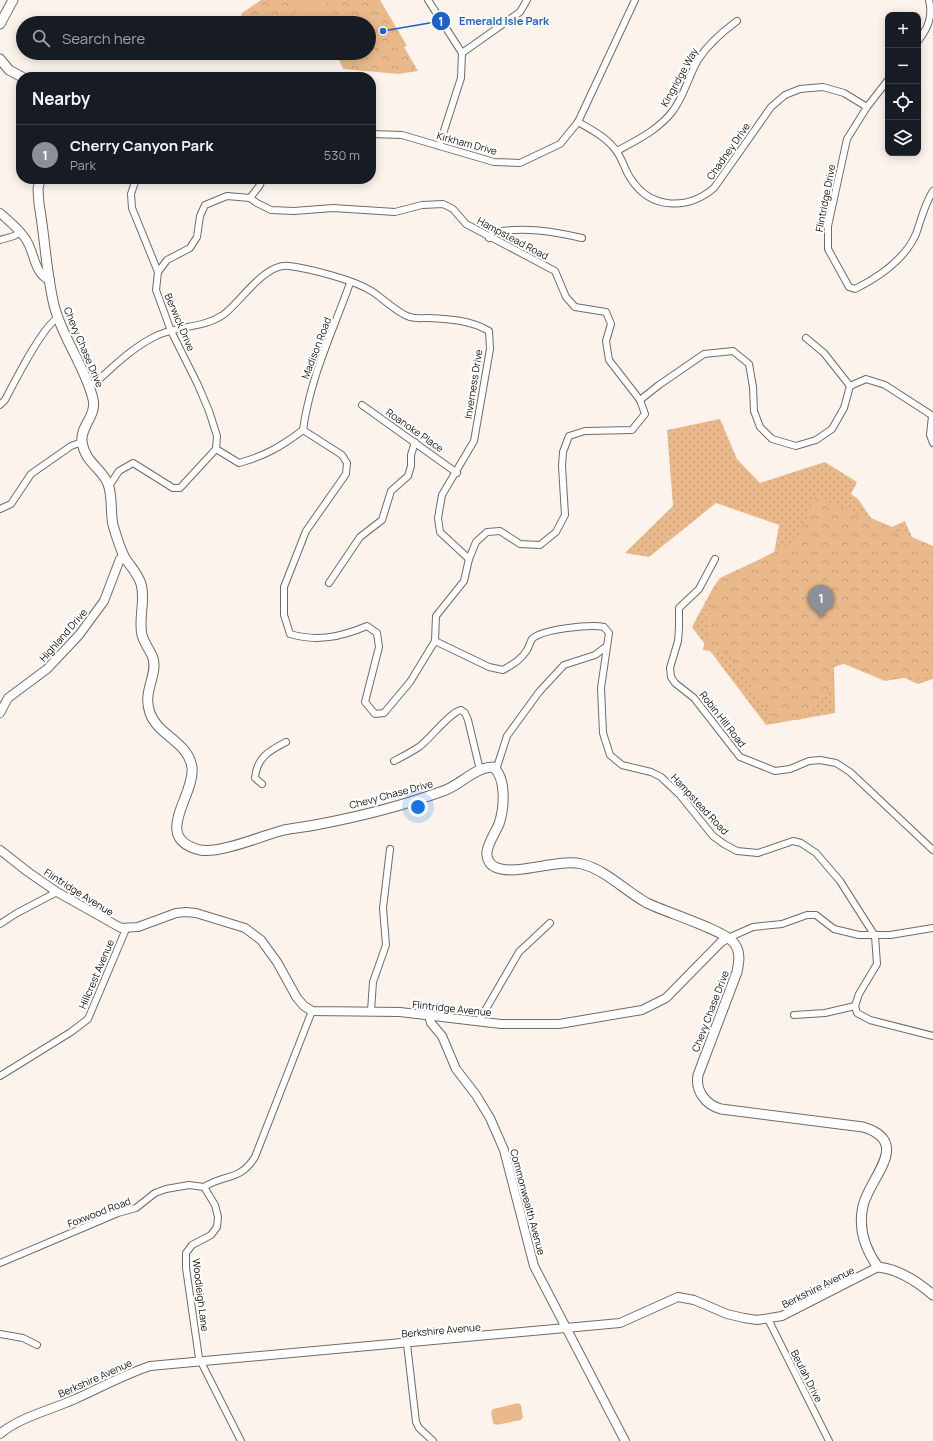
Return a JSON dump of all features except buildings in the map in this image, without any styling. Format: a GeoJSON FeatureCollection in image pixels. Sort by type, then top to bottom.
{"type":"FeatureCollection","features":[{"type":"Feature","properties":{"kind":"main road"},"geometry":{"type":"LineString","coordinates":[[1,21],[14,0]]}},
{"type":"Feature","properties":{"kind":"main road"},"geometry":{"type":"LineString","coordinates":[[0,59],[9,70],[16,74]]}},
{"type":"Feature","properties":{"kind":"main road","name":"Chevy Chase Drive"},"geometry":{"type":"LineString","coordinates":[[39,184],[39,204],[54,305],[58,318],[89,385],[94,409],[82,435],[82,442],[87,458],[104,476],[109,486],[112,522],[124,556],[140,582],[143,591],[142,636],[153,658],[154,666],[147,697],[150,713],[161,730],[186,752],[192,768],[189,790],[176,822],[176,830],[186,843],[198,849],[214,850],[285,830],[408,803],[447,790],[480,770]]}},
{"type":"Feature","properties":{"kind":"main road"},"geometry":{"type":"LineString","coordinates":[[480,770],[487,767],[496,770],[502,782],[499,824],[487,851],[489,861],[493,866],[510,870],[569,862],[582,864],[595,868],[646,902],[728,938]]}},
{"type":"Feature","properties":{"kind":"main road","name":"Chevy Chase Drive"},"geometry":{"type":"LineString","coordinates":[[728,938],[738,950],[739,957],[737,972],[698,1075],[700,1092],[707,1102],[721,1109],[863,1128],[880,1135],[886,1144],[885,1161],[865,1200],[862,1224],[865,1243],[878,1267]]}},
{"type":"Feature","properties":{"kind":"main road"},"geometry":{"type":"LineString","coordinates":[[878,1267],[901,1274],[915,1281],[933,1295]]}},
{"type":"Feature","properties":{"kind":"street"},"geometry":{"type":"LineString","coordinates":[[428,0],[462,53],[461,78],[439,146]]}},
{"type":"Feature","properties":{"kind":"street"},"geometry":{"type":"LineString","coordinates":[[462,53],[520,12],[527,0]]}},
{"type":"Feature","properties":{"kind":"street","name":"Kirkham Drive"},"geometry":{"type":"LineString","coordinates":[[376,134],[402,136],[494,162],[520,163],[560,144],[578,122],[635,0]]}},
{"type":"Feature","properties":{"kind":"street"},"geometry":{"type":"LineString","coordinates":[[921,37],[930,20],[929,0]]}},
{"type":"Feature","properties":{"kind":"street","name":"Kingridge Way"},"geometry":{"type":"LineString","coordinates":[[617,151],[650,133],[668,117],[679,103],[698,60],[708,47],[737,21]]}},
{"type":"Feature","properties":{"kind":"street","name":"Flintridge Drive"},"geometry":{"type":"LineString","coordinates":[[885,84],[867,107],[848,139],[827,236],[831,256],[849,287],[855,289],[864,285],[878,276],[903,254],[913,240],[933,191]]}},
{"type":"Feature","properties":{"kind":"street","name":"Chadney Drive"},"geometry":{"type":"LineString","coordinates":[[578,122],[604,137],[617,151],[631,180],[648,196],[658,201],[676,204],[693,202],[714,188],[771,107],[785,96],[800,89],[823,87],[844,93],[867,107]]}},
{"type":"Feature","properties":{"kind":"street","name":"Berwick Drive"},"geometry":{"type":"LineString","coordinates":[[134,184],[131,194],[132,208],[158,272],[156,290],[172,331],[209,411],[217,436],[216,448]]}},
{"type":"Feature","properties":{"kind":"street"},"geometry":{"type":"LineString","coordinates":[[250,198],[260,184]]}},
{"type":"Feature","properties":{"kind":"street","name":"Hampstead Road"},"geometry":{"type":"LineString","coordinates":[[158,272],[167,260],[190,248],[197,237],[200,216],[205,205],[227,196],[250,198],[271,210],[294,211],[333,208],[395,212],[422,205],[444,204],[454,210],[466,224],[489,238],[554,272],[566,297],[575,307],[606,312],[611,324],[606,341],[609,360],[640,400]]}},
{"type":"Feature","properties":{"kind":"street"},"geometry":{"type":"LineString","coordinates":[[0,213],[20,232],[30,245],[38,270],[44,278],[50,280]]}},
{"type":"Feature","properties":{"kind":"street"},"geometry":{"type":"LineString","coordinates":[[489,238],[494,232],[528,229],[551,230],[582,238]]}},
{"type":"Feature","properties":{"kind":"street"},"geometry":{"type":"LineString","coordinates":[[0,240],[14,236],[20,232]]}},
{"type":"Feature","properties":{"kind":"street","name":"Inverness Drive"},"geometry":{"type":"LineString","coordinates":[[89,385],[95,383],[132,352],[155,336],[197,325],[223,315],[239,301],[257,281],[274,269],[287,266],[315,271],[372,291],[409,317],[465,321],[478,324],[489,331],[490,349],[474,441],[457,473],[442,496],[438,518],[440,532],[469,559]]}},
{"type":"Feature","properties":{"kind":"street","name":"Madison Road"},"geometry":{"type":"LineString","coordinates":[[304,430],[306,410],[320,360],[330,338],[350,283]]}},
{"type":"Feature","properties":{"kind":"street"},"geometry":{"type":"LineString","coordinates":[[0,405],[5,400],[42,335],[54,320],[58,318]]}},
{"type":"Feature","properties":{"kind":"street"},"geometry":{"type":"LineString","coordinates":[[806,338],[824,353],[850,386]]}},
{"type":"Feature","properties":{"kind":"street"},"geometry":{"type":"LineString","coordinates":[[109,486],[119,471],[133,463],[173,488],[180,488],[216,448],[238,463],[261,457],[304,430],[342,455],[347,463],[346,474],[306,531],[284,587],[284,615],[290,634],[304,638],[340,636],[367,626],[376,632],[379,647],[365,702],[375,714],[384,714],[410,682],[435,641],[436,616],[464,580],[469,559],[476,542],[487,532],[500,531],[520,544],[540,545],[556,532],[565,515],[562,466],[563,452],[570,436],[584,431],[632,430],[645,414],[640,400],[704,354],[733,351],[749,364],[753,387],[754,411],[760,426],[772,439],[796,446],[816,440],[832,428],[844,408],[850,386]]}},
{"type":"Feature","properties":{"kind":"street"},"geometry":{"type":"LineString","coordinates":[[850,386],[866,379],[884,385],[933,416],[930,435],[933,443]]}},
{"type":"Feature","properties":{"kind":"street","name":"Roanoke Place"},"geometry":{"type":"LineString","coordinates":[[362,405],[457,473]]}},
{"type":"Feature","properties":{"kind":"street"},"geometry":{"type":"LineString","coordinates":[[0,509],[12,504],[30,474],[71,446],[82,442]]}},
{"type":"Feature","properties":{"kind":"street"},"geometry":{"type":"LineString","coordinates":[[329,584],[360,537],[382,520],[391,491],[408,476],[411,466],[411,455],[415,442]]}},
{"type":"Feature","properties":{"kind":"street","name":"Highland Drive"},"geometry":{"type":"LineString","coordinates":[[0,713],[8,698],[47,669],[79,635],[104,601],[116,570],[124,556]]}},
{"type":"Feature","properties":{"kind":"street","name":"Robin Hill Road"},"geometry":{"type":"LineString","coordinates":[[716,560],[698,589],[678,608],[678,641],[670,668],[671,677],[675,683],[691,695],[740,757],[775,771],[790,769],[815,760],[836,763],[850,772],[933,850]]}},
{"type":"Feature","properties":{"kind":"street"},"geometry":{"type":"LineString","coordinates":[[116,570],[133,570]]}},
{"type":"Feature","properties":{"kind":"street","name":"Hampstead Road"},"geometry":{"type":"LineString","coordinates":[[435,641],[489,667],[503,670],[518,661],[526,651],[532,639],[544,632],[594,625],[604,627],[609,633],[602,674],[603,733],[606,747],[615,761],[622,765],[651,772],[661,777],[680,795],[713,836],[737,851],[758,853],[793,841],[808,846],[816,853],[840,881],[875,936],[877,964],[874,972],[859,994],[854,1006]]}},
{"type":"Feature","properties":{"kind":"street"},"geometry":{"type":"LineString","coordinates":[[496,770],[507,736],[539,692],[564,665],[595,655],[608,645]]}},
{"type":"Feature","properties":{"kind":"street"},"geometry":{"type":"LineString","coordinates":[[394,761],[419,747],[455,711],[461,710],[465,713],[468,720],[480,770]]}},
{"type":"Feature","properties":{"kind":"street"},"geometry":{"type":"LineString","coordinates":[[262,784],[255,778],[256,766],[269,751],[286,742]]}},
{"type":"Feature","properties":{"kind":"street"},"geometry":{"type":"LineString","coordinates":[[371,1011],[373,982],[386,945],[383,908],[390,849]]}},
{"type":"Feature","properties":{"kind":"street","name":"Flintridge Avenue"},"geometry":{"type":"LineString","coordinates":[[0,850],[56,892],[110,924],[126,929]]}},
{"type":"Feature","properties":{"kind":"street"},"geometry":{"type":"LineString","coordinates":[[0,924],[16,913],[56,892]]}},
{"type":"Feature","properties":{"kind":"street"},"geometry":{"type":"LineString","coordinates":[[126,929],[144,925],[173,914],[186,912],[196,913],[245,928],[261,940],[277,962],[297,998],[304,1006],[312,1011],[255,1157],[247,1169],[240,1174],[215,1180],[204,1187]]}},
{"type":"Feature","properties":{"kind":"street","name":"Flintridge Avenue"},"geometry":{"type":"LineString","coordinates":[[312,1011],[371,1011],[429,1015],[501,1024],[559,1024],[642,1010],[666,998],[721,942],[753,927],[782,924],[807,915],[816,915],[834,929],[845,933],[875,936],[933,928]]}},
{"type":"Feature","properties":{"kind":"street"},"geometry":{"type":"LineString","coordinates":[[479,1021],[519,952],[550,923]]}},
{"type":"Feature","properties":{"kind":"street","name":"Hillcrest Avenue"},"geometry":{"type":"LineString","coordinates":[[0,1076],[76,1029],[88,1019],[126,929]]}},
{"type":"Feature","properties":{"kind":"street"},"geometry":{"type":"LineString","coordinates":[[794,1015],[825,1013],[854,1006],[857,1013],[863,1018],[933,1036]]}},
{"type":"Feature","properties":{"kind":"street","name":"Commonwealth Avenue"},"geometry":{"type":"LineString","coordinates":[[429,1015],[431,1023],[442,1036],[456,1069],[476,1095],[493,1124],[504,1150],[534,1266],[625,1441]]}},
{"type":"Feature","properties":{"kind":"street","name":"Foxwood Road"},"geometry":{"type":"LineString","coordinates":[[0,1263],[118,1213],[136,1208],[155,1193],[166,1189],[189,1185],[204,1187]]}},
{"type":"Feature","properties":{"kind":"street","name":"Woodleigh Lane"},"geometry":{"type":"LineString","coordinates":[[204,1187],[215,1205],[218,1217],[212,1235],[192,1245],[186,1253],[186,1268],[201,1363],[241,1441]]}},
{"type":"Feature","properties":{"kind":"street","name":"Berkshire Avenue"},"geometry":{"type":"LineString","coordinates":[[0,1434],[20,1422],[75,1399],[136,1370],[169,1364],[201,1363],[566,1329],[625,1322],[678,1297],[694,1300],[733,1315],[757,1320],[768,1319],[794,1311],[878,1267]]}},
{"type":"Feature","properties":{"kind":"street","name":"Beulah Drive"},"geometry":{"type":"LineString","coordinates":[[768,1319],[829,1441]]}},
{"type":"Feature","properties":{"kind":"street"},"geometry":{"type":"LineString","coordinates":[[0,1334],[23,1338],[37,1345]]}},
{"type":"Feature","properties":{"kind":"street"},"geometry":{"type":"LineString","coordinates":[[407,1344],[416,1422],[419,1428],[433,1441]]}},
{"type":"Feature","properties":{"kind":"green space"},"geometry":{"type":"Polygon","coordinates":[[[261,0],[380,0],[407,46],[404,47],[418,71],[399,74],[343,69],[339,60],[376,60],[376,16],[241,16],[242,13],[261,0]]]}},
{"type":"Feature","properties":{"kind":"green space"},"geometry":{"type":"Polygon","coordinates":[[[310,0],[325,0],[332,16],[298,16],[294,7],[310,0]]]}},
{"type":"Feature","properties":{"kind":"green space"},"geometry":{"type":"Polygon","coordinates":[[[720,419],[737,459],[760,483],[825,462],[857,482],[851,494],[858,499],[871,518],[892,527],[905,521],[928,574],[933,573],[933,679],[918,684],[862,658],[834,667],[835,713],[766,725],[692,627],[714,586],[771,571],[779,525],[716,503],[649,557],[625,553],[673,506],[667,430],[720,419]]]}},
{"type":"Feature","properties":{"kind":"green space"},"geometry":{"type":"Polygon","coordinates":[[[816,496],[933,546],[933,673],[885,681],[832,659],[834,689],[800,720],[775,720],[729,654],[703,650],[715,585],[720,578],[796,542],[816,496]]]}},
{"type":"Feature","properties":{"kind":"green space"},"geometry":{"type":"Polygon","coordinates":[[[518,1403],[521,1405],[523,1417],[521,1420],[496,1425],[493,1423],[491,1412],[493,1409],[518,1403]]]}},
{"type":"Feature","properties":{"kind":"place","name":"Emerald Isle Park"},"geometry":{"type":"Point","coordinates":[383,31]}},
{"type":"Feature","properties":{"kind":"place","name":"Cherry Canyon Park"},"geometry":{"type":"Point","coordinates":[821,618]}}]}
